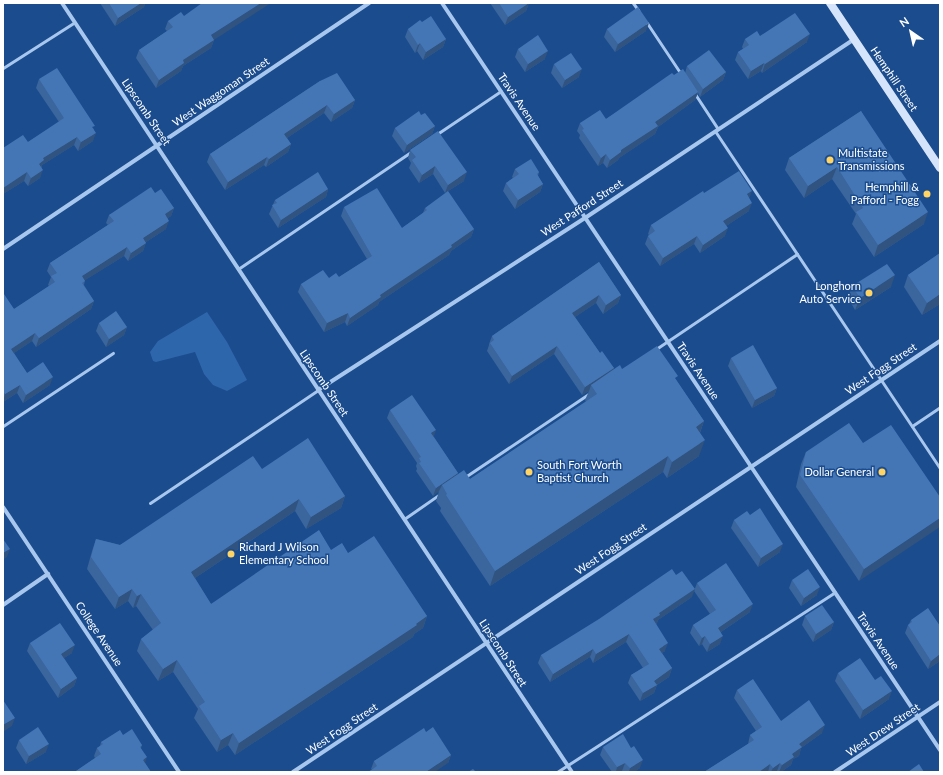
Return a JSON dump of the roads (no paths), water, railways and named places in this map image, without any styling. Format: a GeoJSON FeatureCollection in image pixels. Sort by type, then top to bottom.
{"type":"FeatureCollection","features":[{"type":"Feature","properties":{"kind":"main road","name":"Hemphill Street"},"geometry":{"type":"LineString","coordinates":[[830,3],[940,168]]}},
{"type":"Feature","properties":{"kind":"street","name":"Lipscomb Street"},"geometry":{"type":"LineString","coordinates":[[62,3],[572,772]]}},
{"type":"Feature","properties":{"kind":"street","name":"West Waggoman Street"},"geometry":{"type":"LineString","coordinates":[[3,249],[369,3]]}},
{"type":"Feature","properties":{"kind":"street","name":"Travis Avenue"},"geometry":{"type":"LineString","coordinates":[[442,3],[940,750]]}},
{"type":"Feature","properties":{"kind":"street","name":"West Pafford Street"},"geometry":{"type":"LineString","coordinates":[[318,390],[585,218],[854,39]]}},
{"type":"Feature","properties":{"kind":"street","name":"West Fogg Street"},"geometry":{"type":"LineString","coordinates":[[293,772],[940,341]]}},
{"type":"Feature","properties":{"kind":"street","name":"College Avenue"},"geometry":{"type":"LineString","coordinates":[[3,507],[180,772]]}},
{"type":"Feature","properties":{"kind":"street"},"geometry":{"type":"LineString","coordinates":[[3,605],[48,574]]}},
{"type":"Feature","properties":{"kind":"street","name":"West Drew Street"},"geometry":{"type":"LineString","coordinates":[[835,772],[940,702]]}},
{"type":"Feature","properties":{"kind":"lane"},"geometry":{"type":"LineString","coordinates":[[633,3],[682,76]]}},
{"type":"Feature","properties":{"kind":"lane"},"geometry":{"type":"LineString","coordinates":[[3,68],[75,22]]}},
{"type":"Feature","properties":{"kind":"lane"},"geometry":{"type":"LineString","coordinates":[[691,89],[797,254],[940,469]]}},
{"type":"Feature","properties":{"kind":"lane"},"geometry":{"type":"LineString","coordinates":[[435,136],[500,91]]}},
{"type":"Feature","properties":{"kind":"lane"},"geometry":{"type":"LineString","coordinates":[[238,269],[415,149]]}},
{"type":"Feature","properties":{"kind":"lane"},"geometry":{"type":"LineString","coordinates":[[654,350],[797,254]]}},
{"type":"Feature","properties":{"kind":"lane"},"geometry":{"type":"LineString","coordinates":[[3,426],[113,353]]}},
{"type":"Feature","properties":{"kind":"lane"},"geometry":{"type":"LineString","coordinates":[[150,503],[318,390]]}},
{"type":"Feature","properties":{"kind":"lane"},"geometry":{"type":"LineString","coordinates":[[463,479],[595,390]]}},
{"type":"Feature","properties":{"kind":"lane"},"geometry":{"type":"LineString","coordinates":[[912,426],[940,407]]}},
{"type":"Feature","properties":{"kind":"lane"},"geometry":{"type":"LineString","coordinates":[[936,463],[940,460]]}},
{"type":"Feature","properties":{"kind":"lane"},"geometry":{"type":"LineString","coordinates":[[404,519],[443,492]]}},
{"type":"Feature","properties":{"kind":"lane"},"geometry":{"type":"LineString","coordinates":[[557,772],[835,592]]}},
{"type":"Feature","properties":{"kind":"place","name":"Multistate Transmissions"},"geometry":{"type":"Point","coordinates":[830,160]}},
{"type":"Feature","properties":{"kind":"place","name":"Hemphill & Pafford - Fogg"},"geometry":{"type":"Point","coordinates":[927,194]}},
{"type":"Feature","properties":{"kind":"place","name":"Longhorn Auto Service"},"geometry":{"type":"Point","coordinates":[869,293]}},
{"type":"Feature","properties":{"kind":"place","name":"South Fort Worth Baptist Church"},"geometry":{"type":"Point","coordinates":[529,472]}},
{"type":"Feature","properties":{"kind":"place","name":"Dollar General"},"geometry":{"type":"Point","coordinates":[882,472]}},
{"type":"Feature","properties":{"kind":"place","name":"Richard J Wilson Elementary School"},"geometry":{"type":"Point","coordinates":[231,554]}}]}
